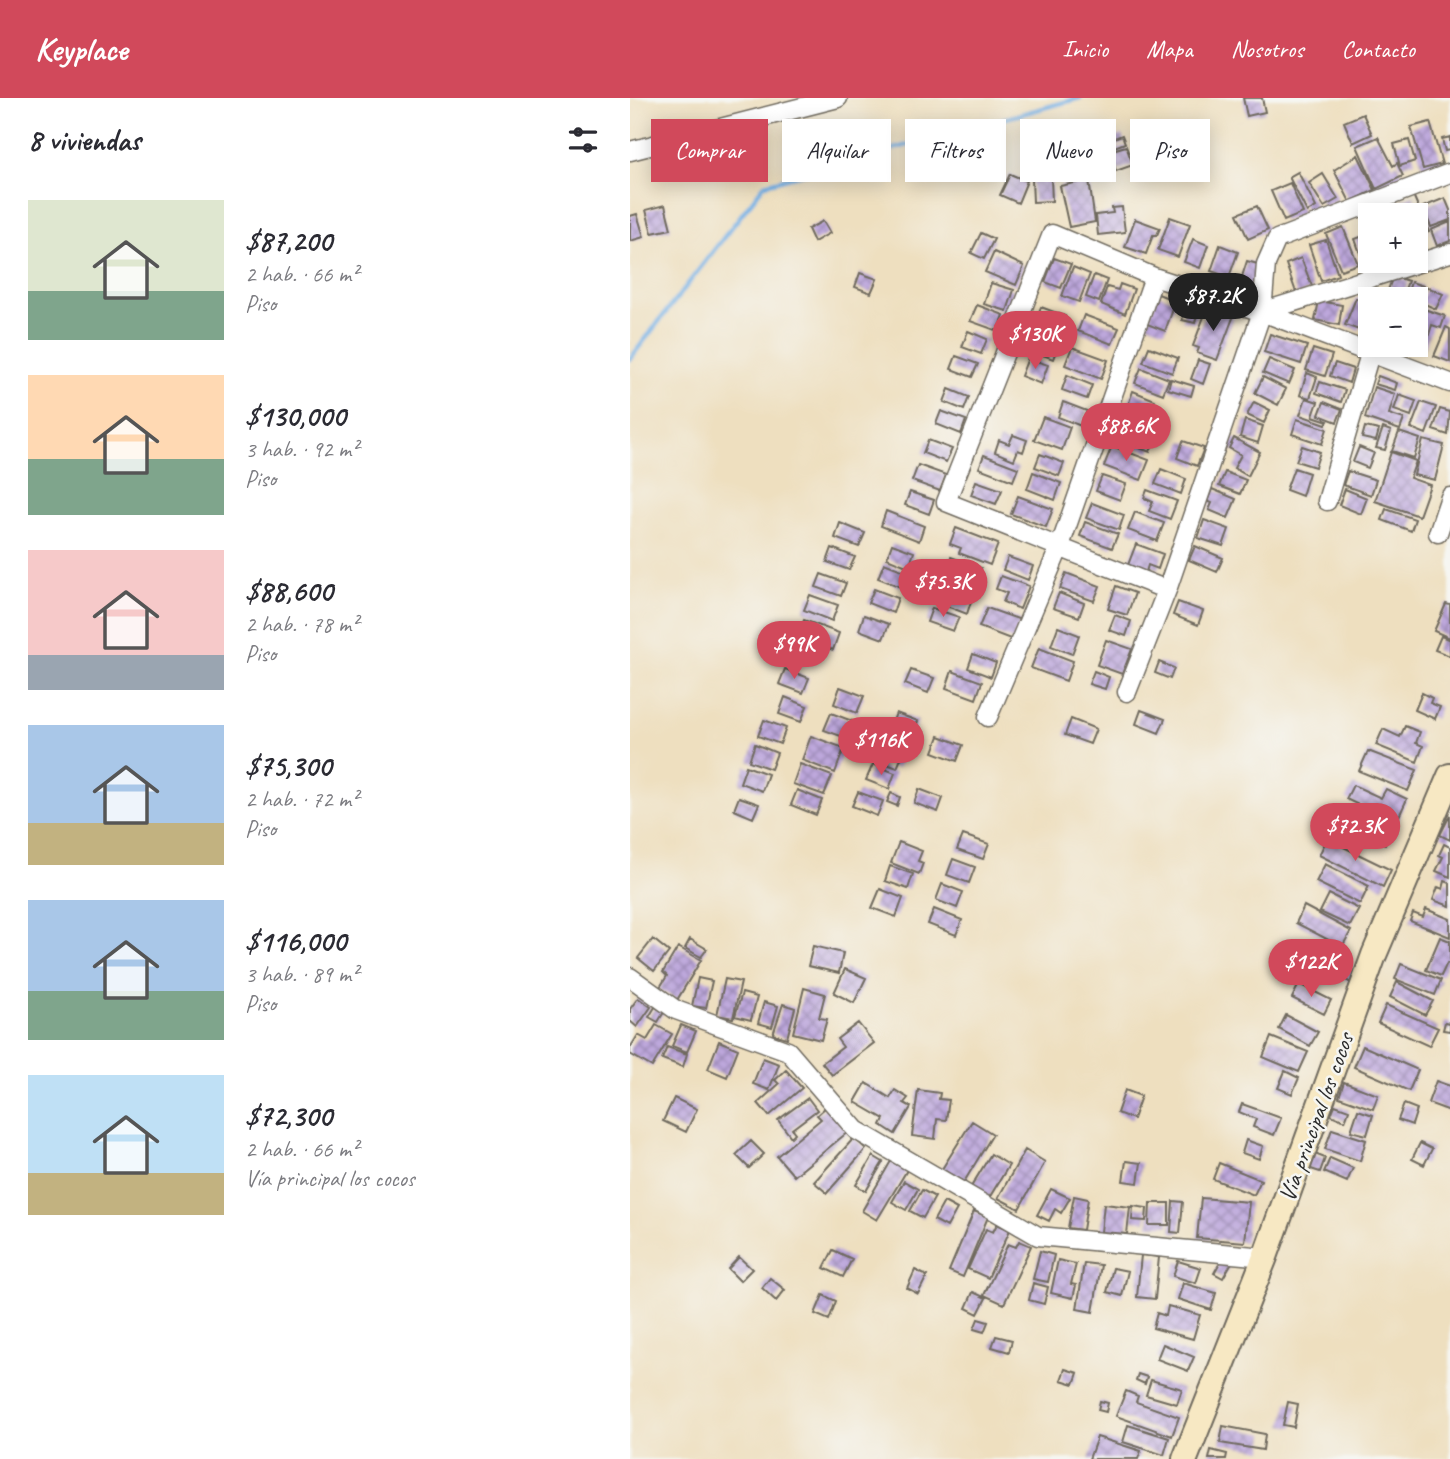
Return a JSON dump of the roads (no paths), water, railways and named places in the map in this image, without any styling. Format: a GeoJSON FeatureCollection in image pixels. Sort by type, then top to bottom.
{"type":"FeatureCollection","features":[{"type":"Feature","properties":{"kind":"street"},"geometry":{"type":"LineString","coordinates":[[630,151],[838,98]]}},
{"type":"Feature","properties":{"kind":"street"},"geometry":{"type":"LineString","coordinates":[[1127,692],[1167,590],[1262,313],[1266,264],[1277,239],[1450,173]]}},
{"type":"Feature","properties":{"kind":"street"},"geometry":{"type":"LineString","coordinates":[[1167,590],[946,502],[1052,234],[1154,277],[1262,313],[1358,349]]}},
{"type":"Feature","properties":{"kind":"street"},"geometry":{"type":"LineString","coordinates":[[1262,313],[1450,253]]}},
{"type":"Feature","properties":{"kind":"street"},"geometry":{"type":"LineString","coordinates":[[988,717],[1060,546],[1154,277]]}},
{"type":"Feature","properties":{"kind":"street"},"geometry":{"type":"LineString","coordinates":[[1327,501],[1369,357]]}},
{"type":"Feature","properties":{"kind":"street"},"geometry":{"type":"LineString","coordinates":[[1378,357],[1450,383]]}},
{"type":"Feature","properties":{"kind":"street"},"geometry":{"type":"LineString","coordinates":[[1438,533],[1450,497]]}},
{"type":"Feature","properties":{"kind":"street","name":"Vía principal los cocos"},"geometry":{"type":"LineString","coordinates":[[1185,1459],[1265,1257],[1374,955],[1450,776]]}},
{"type":"Feature","properties":{"kind":"street"},"geometry":{"type":"LineString","coordinates":[[630,976],[676,1010],[788,1051],[856,1130],[1038,1236],[1265,1257]]}},
{"type":"Feature","properties":{"kind":"waterway"},"geometry":{"type":"LineString","coordinates":[[630,359],[765,184],[1080,98]]}}]}
